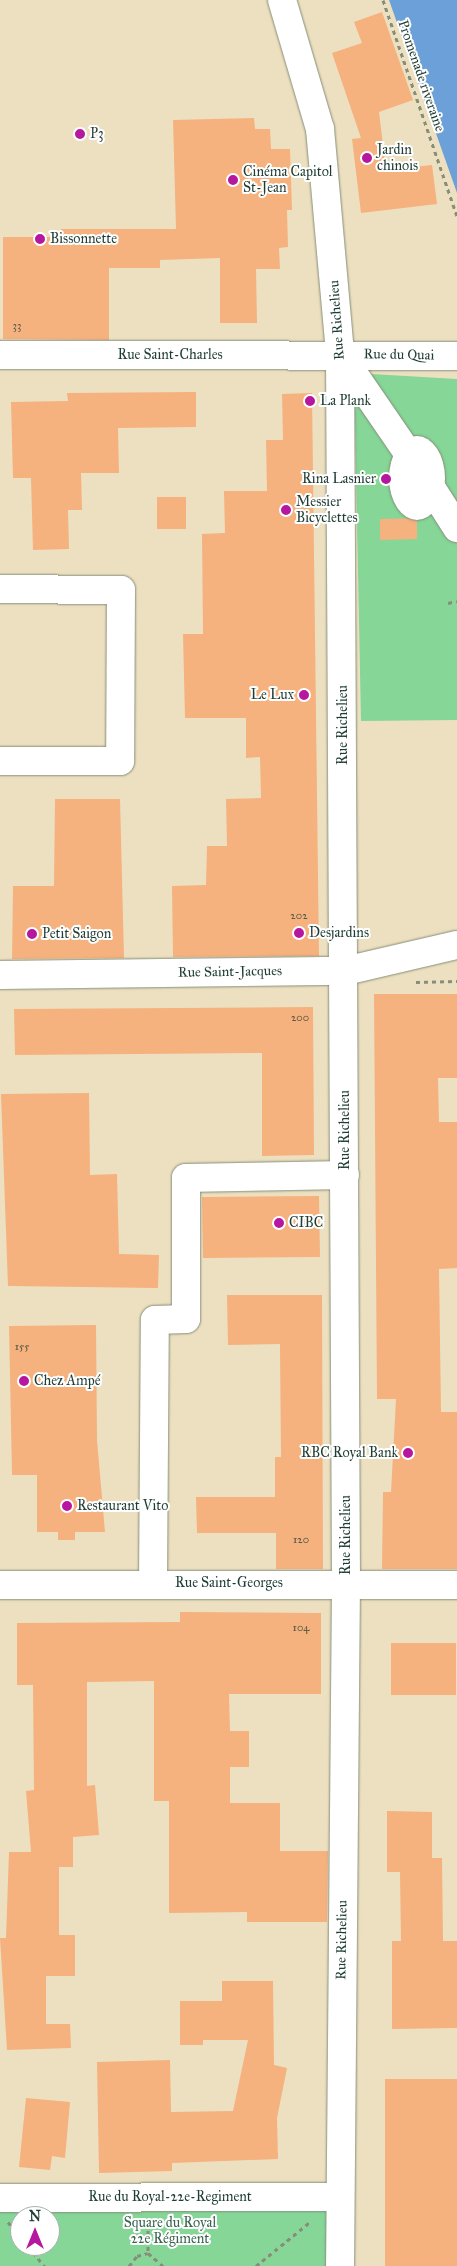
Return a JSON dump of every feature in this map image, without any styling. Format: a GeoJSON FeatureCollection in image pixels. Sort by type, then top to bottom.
{"type":"FeatureCollection","features":[{"type":"Feature","properties":{"kind":"street","name":"Rue Richelieu"},"geometry":{"type":"LineString","coordinates":[[282,0],[320,129],[340,354],[345,971],[346,1583],[340,2266]]}},
{"type":"Feature","properties":{"kind":"street","name":"Rue Saint-Charles"},"geometry":{"type":"LineString","coordinates":[[0,356],[340,354]]}},
{"type":"Feature","properties":{"kind":"street","name":"Rue du Quai"},"geometry":{"type":"LineString","coordinates":[[340,354],[457,356]]}},
{"type":"Feature","properties":{"kind":"street"},"geometry":{"type":"LineString","coordinates":[[340,354],[457,528]]}},
{"type":"Feature","properties":{"kind":"street"},"geometry":{"type":"LineString","coordinates":[[0,589],[121,590],[120,761],[0,761]]}},
{"type":"Feature","properties":{"kind":"street","name":"Rue Saint-Jacques"},"geometry":{"type":"LineString","coordinates":[[0,975],[345,971],[457,945]]}},
{"type":"Feature","properties":{"kind":"street"},"geometry":{"type":"LineString","coordinates":[[153,1584],[155,1320],[186,1319],[186,1178],[345,1175]]}},
{"type":"Feature","properties":{"kind":"street","name":"Rue Saint-Georges"},"geometry":{"type":"LineString","coordinates":[[0,1585],[346,1583],[457,1585]]}},
{"type":"Feature","properties":{"kind":"street","name":"Rue du Royal-22e-Regiment"},"geometry":{"type":"LineString","coordinates":[[0,2198],[340,2197]]}},
{"type":"Feature","properties":{"kind":"path","name":"Promenade riveraine"},"geometry":{"type":"LineString","coordinates":[[383,0],[457,216]]}},
{"type":"Feature","properties":{"kind":"path"},"geometry":{"type":"LineString","coordinates":[[448,603],[457,601]]}},
{"type":"Feature","properties":{"kind":"path"},"geometry":{"type":"LineString","coordinates":[[256,2266],[340,2197]]}},
{"type":"Feature","properties":{"kind":"path"},"geometry":{"type":"LineString","coordinates":[[148,2198],[148,2253],[163,2266]]}},
{"type":"Feature","properties":{"kind":"path"},"geometry":{"type":"LineString","coordinates":[[129,2266],[137,2256],[148,2253]]}},
{"type":"Feature","properties":{"kind":"path"},"geometry":{"type":"LineString","coordinates":[[36,2256],[44,2266]]}},
{"type":"Feature","properties":{"kind":"green space"},"geometry":{"type":"Polygon","coordinates":[[[354,373],[457,379],[457,720],[361,721],[354,373]]]}},
{"type":"Feature","properties":{"kind":"green space","name":"Square du Royal 22e Régiment"},"geometry":{"type":"Polygon","coordinates":[[[340,2197],[339,2266],[0,2266],[0,2198],[340,2197]]]}},
{"type":"Feature","properties":{"kind":"water"},"geometry":{"type":"Polygon","coordinates":[[[389,0],[457,0],[457,193],[389,0]]]}},
{"type":"Feature","properties":{"kind":"building"},"geometry":{"type":"Polygon","coordinates":[[[382,12],[413,100],[379,112],[386,170],[432,165],[437,204],[361,213],[352,139],[361,138],[332,53],[362,43],[354,22],[382,12]]]}},
{"type":"Feature","properties":{"kind":"building"},"geometry":{"type":"Polygon","coordinates":[[[254,118],[255,129],[270,129],[271,149],[290,149],[292,210],[287,210],[288,247],[279,248],[280,269],[256,269],[257,323],[220,323],[220,258],[160,260],[160,268],[109,268],[109,340],[3,339],[3,237],[61,237],[61,229],[176,229],[173,120],[254,118]]]}},
{"type":"Feature","properties":{"kind":"building"},"geometry":{"type":"Polygon","coordinates":[[[196,392],[196,427],[118,428],[119,473],[81,473],[82,510],[68,510],[69,549],[33,550],[31,478],[13,478],[11,402],[68,401],[67,393],[196,392]]]}},
{"type":"Feature","properties":{"kind":"building"},"geometry":{"type":"Polygon","coordinates":[[[312,393],[319,956],[173,957],[172,886],[206,885],[207,846],[227,846],[226,799],[261,798],[260,757],[246,758],[246,718],[185,718],[183,634],[203,634],[202,534],[225,533],[224,491],[267,491],[266,440],[283,440],[282,394],[312,393]]]}},
{"type":"Feature","properties":{"kind":"building"},"geometry":{"type":"Polygon","coordinates":[[[157,497],[186,497],[186,529],[157,529],[157,497]]]}},
{"type":"Feature","properties":{"kind":"building"},"geometry":{"type":"Polygon","coordinates":[[[417,518],[417,539],[380,540],[380,519],[417,518]]]}},
{"type":"Feature","properties":{"kind":"building"},"geometry":{"type":"Polygon","coordinates":[[[55,799],[120,799],[124,958],[12,959],[13,886],[54,886],[55,799]]]}},
{"type":"Feature","properties":{"kind":"building"},"geometry":{"type":"Polygon","coordinates":[[[374,994],[457,994],[457,1078],[438,1078],[439,1122],[457,1122],[457,1268],[439,1269],[441,1412],[457,1412],[457,1569],[382,1569],[383,1492],[391,1492],[396,1399],[377,1399],[374,994]]]}},
{"type":"Feature","properties":{"kind":"building"},"geometry":{"type":"Polygon","coordinates":[[[313,1007],[314,1155],[262,1156],[262,1053],[15,1055],[14,1009],[313,1007]]]}},
{"type":"Feature","properties":{"kind":"building"},"geometry":{"type":"Polygon","coordinates":[[[89,1093],[90,1175],[117,1174],[119,1254],[159,1255],[158,1288],[8,1286],[1,1094],[89,1093]]]}},
{"type":"Feature","properties":{"kind":"building"},"geometry":{"type":"Polygon","coordinates":[[[319,1196],[320,1257],[203,1258],[202,1197],[319,1196]]]}},
{"type":"Feature","properties":{"kind":"building"},"geometry":{"type":"Polygon","coordinates":[[[227,1295],[322,1295],[323,1569],[276,1569],[276,1533],[197,1533],[196,1497],[275,1497],[275,1457],[281,1457],[280,1344],[228,1345],[227,1295]]]}},
{"type":"Feature","properties":{"kind":"building"},"geometry":{"type":"Polygon","coordinates":[[[96,1325],[97,1440],[105,1532],[75,1532],[75,1540],[58,1540],[58,1532],[37,1532],[37,1475],[12,1475],[9,1326],[96,1325]]]}},
{"type":"Feature","properties":{"kind":"building"},"geometry":{"type":"Polygon","coordinates":[[[180,1612],[321,1613],[321,1694],[229,1694],[230,1731],[249,1731],[249,1767],[230,1767],[230,1803],[280,1803],[280,1851],[328,1851],[327,1922],[247,1922],[247,1912],[169,1913],[169,1801],[154,1801],[154,1681],[87,1682],[87,1786],[95,1785],[99,1835],[73,1837],[73,1867],[59,1867],[59,1935],[75,1935],[75,1976],[46,1976],[46,2024],[70,2024],[71,2048],[7,2050],[0,1938],[6,1938],[9,1852],[31,1852],[26,1791],[34,1790],[33,1685],[17,1685],[17,1623],[180,1622],[180,1612]]]}},
{"type":"Feature","properties":{"kind":"building"},"geometry":{"type":"Polygon","coordinates":[[[391,1643],[456,1643],[456,1695],[391,1695],[391,1643]]]}},
{"type":"Feature","properties":{"kind":"building"},"geometry":{"type":"Polygon","coordinates":[[[387,1811],[432,1812],[432,1858],[442,1858],[443,1941],[457,1941],[457,2028],[392,2029],[392,1941],[401,1941],[400,1872],[387,1872],[387,1811]]]}},
{"type":"Feature","properties":{"kind":"building"},"geometry":{"type":"Polygon","coordinates":[[[222,1981],[273,1981],[274,2065],[287,2068],[277,2118],[278,2159],[172,2163],[172,2171],[99,2173],[97,2062],[170,2060],[171,2112],[233,2111],[248,2040],[203,2040],[203,2045],[180,2045],[180,2001],[222,2001],[222,1981]]]}},
{"type":"Feature","properties":{"kind":"building"},"geometry":{"type":"Polygon","coordinates":[[[385,2079],[457,2079],[457,2266],[385,2266],[385,2079]]]}},
{"type":"Feature","properties":{"kind":"building"},"geometry":{"type":"Polygon","coordinates":[[[26,2098],[70,2102],[65,2158],[52,2156],[50,2170],[19,2167],[26,2098]]]}},
{"type":"Feature","properties":{"kind":"place","name":"P3"},"geometry":{"type":"Point","coordinates":[80,134]}},
{"type":"Feature","properties":{"kind":"place","name":"Jardin chinois"},"geometry":{"type":"Point","coordinates":[367,158]}},
{"type":"Feature","properties":{"kind":"place","name":"Cinéma Capitol St-Jean"},"geometry":{"type":"Point","coordinates":[233,180]}},
{"type":"Feature","properties":{"kind":"place","name":"Bissonnette"},"geometry":{"type":"Point","coordinates":[40,239]}},
{"type":"Feature","properties":{"kind":"place","name":"La Plank"},"geometry":{"type":"Point","coordinates":[310,401]}},
{"type":"Feature","properties":{"kind":"place","name":"Rina Lasnier"},"geometry":{"type":"Point","coordinates":[386,479]}},
{"type":"Feature","properties":{"kind":"place","name":"Messier Bicyclettes"},"geometry":{"type":"Point","coordinates":[286,510]}},
{"type":"Feature","properties":{"kind":"place","name":"Le Lux"},"geometry":{"type":"Point","coordinates":[304,695]}},
{"type":"Feature","properties":{"kind":"place","name":"Desjardins"},"geometry":{"type":"Point","coordinates":[299,933]}},
{"type":"Feature","properties":{"kind":"place","name":"Petit Saigon"},"geometry":{"type":"Point","coordinates":[32,934]}},
{"type":"Feature","properties":{"kind":"place","name":"CIBC"},"geometry":{"type":"Point","coordinates":[279,1223]}},
{"type":"Feature","properties":{"kind":"place","name":"Chez Ampé"},"geometry":{"type":"Point","coordinates":[24,1381]}},
{"type":"Feature","properties":{"kind":"place","name":"RBC Royal Bank"},"geometry":{"type":"Point","coordinates":[408,1453]}},
{"type":"Feature","properties":{"kind":"place","name":"Restaurant Vito"},"geometry":{"type":"Point","coordinates":[67,1506]}}]}
